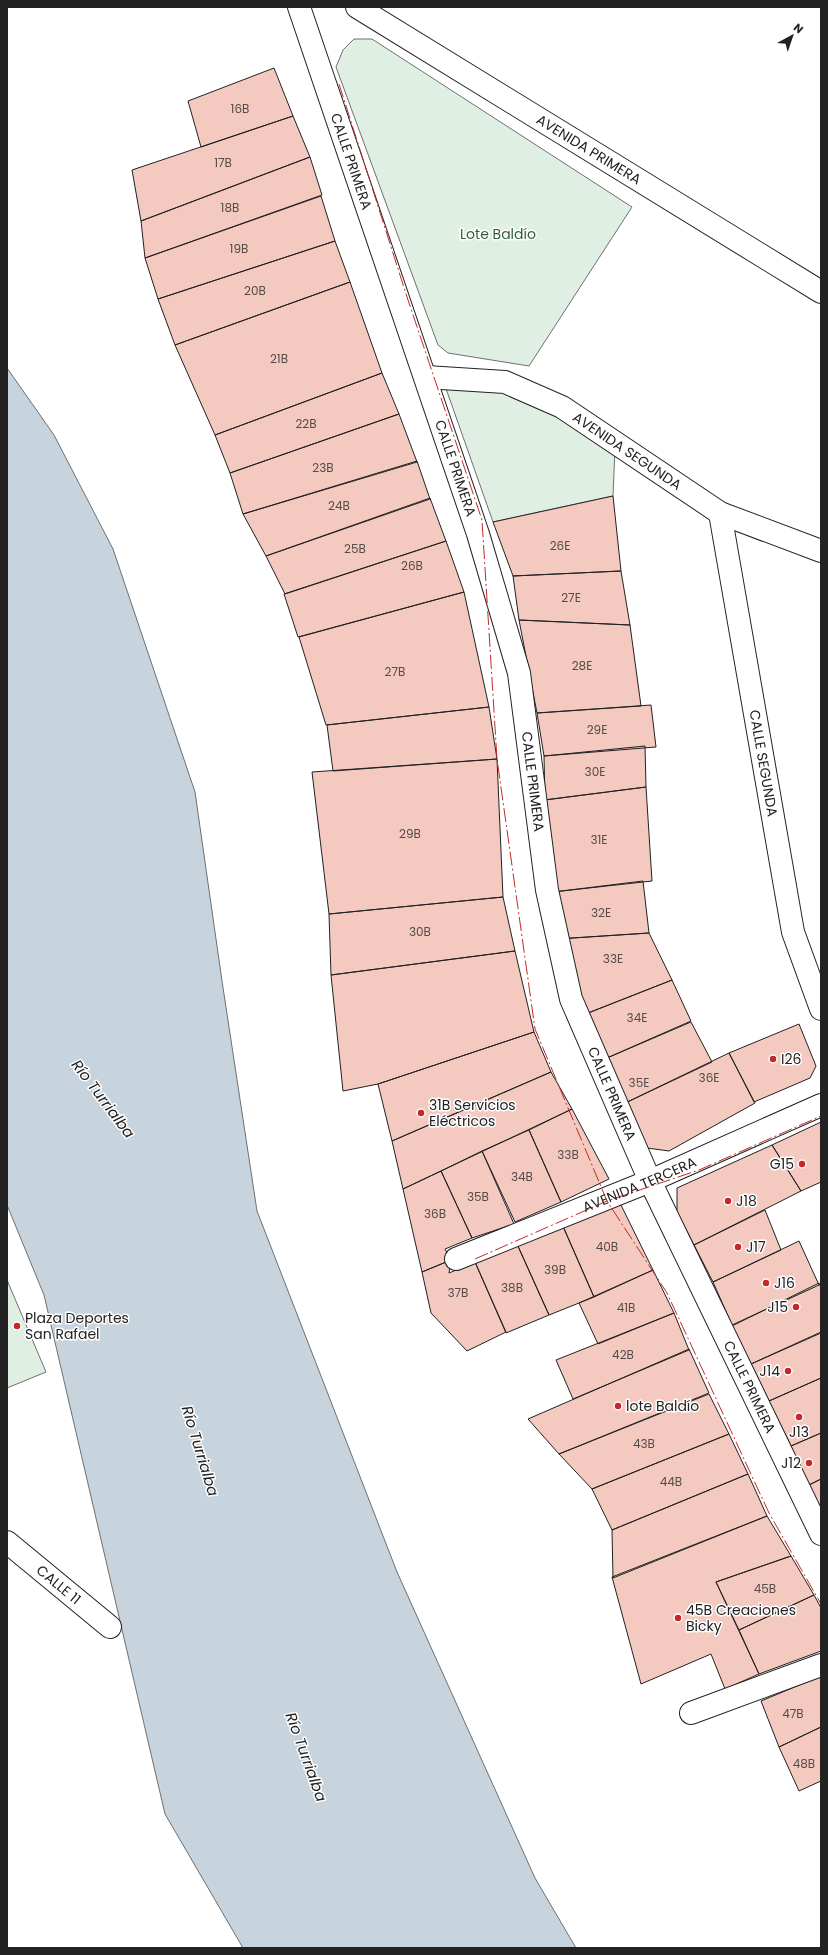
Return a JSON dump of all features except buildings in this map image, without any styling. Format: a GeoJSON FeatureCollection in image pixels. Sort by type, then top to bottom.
{"type":"FeatureCollection","features":[{"type":"Feature","properties":{"kind":"street","name":"CALLE PRIMERA"},"geometry":{"type":"LineString","coordinates":[[299,7],[426,377],[478,534],[519,673],[547,890],[571,999],[650,1181],[821,1534]]}},
{"type":"Feature","properties":{"kind":"street","name":"AVENIDA PRIMERA"},"geometry":{"type":"LineString","coordinates":[[357,7],[821,292]]}},
{"type":"Feature","properties":{"kind":"street","name":"AVENIDA SEGUNDA"},"geometry":{"type":"LineString","coordinates":[[426,377],[505,382],[562,406],[720,513],[821,551]]}},
{"type":"Feature","properties":{"kind":"street","name":"CALLE SEGUNDA"},"geometry":{"type":"LineString","coordinates":[[720,513],[793,932],[821,1009]]}},
{"type":"Feature","properties":{"kind":"street","name":"AVENIDA TERCERA"},"geometry":{"type":"LineString","coordinates":[[456,1259],[650,1181],[821,1105]]}},
{"type":"Feature","properties":{"kind":"street","name":"CALLE 11"},"geometry":{"type":"LineString","coordinates":[[7,1542],[110,1627]]}},
{"type":"Feature","properties":{"kind":"street"},"geometry":{"type":"LineString","coordinates":[[691,1712],[821,1665]]}},
{"type":"Feature","properties":{"kind":"green space","name":"Lote Baldío"},"geometry":{"type":"Polygon","coordinates":[[[354,39],[372,39],[632,207],[529,366],[448,353],[438,345],[336,67],[343,50],[354,39]]]}},
{"type":"Feature","properties":{"kind":"green space"},"geometry":{"type":"Polygon","coordinates":[[[443,380],[540,399],[615,448],[613,496],[493,522],[443,380]]]}},
{"type":"Feature","properties":{"kind":"green space","name":"Plaza Deportes San Rafael"},"geometry":{"type":"Polygon","coordinates":[[[7,1280],[46,1372],[7,1388],[7,1280]]]}},
{"type":"Feature","properties":{"kind":"water","name":"Río Turrialba"},"geometry":{"type":"Polygon","coordinates":[[[7,368],[54,435],[113,549],[195,792],[257,1211],[397,1572],[535,1878],[576,1948],[243,1948],[165,1814],[44,1295],[7,1205],[7,368]]]}},
{"type":"Feature","properties":{"kind":"power"},"geometry":{"type":"LineString","coordinates":[[339,84],[407,297],[482,520],[497,759],[535,1029],[607,1201],[699,1170],[821,1116]]}},
{"type":"Feature","properties":{"kind":"power"},"geometry":{"type":"LineString","coordinates":[[475,1259],[607,1201],[667,1293],[769,1513],[821,1604]]}},
{"type":"Feature","properties":{"kind":"place","name":"I26"},"geometry":{"type":"Point","coordinates":[773,1059]}},
{"type":"Feature","properties":{"kind":"place","name":"31B Servicios Eléctricos"},"geometry":{"type":"Point","coordinates":[421,1113]}},
{"type":"Feature","properties":{"kind":"place","name":"G15"},"geometry":{"type":"Point","coordinates":[802,1164]}},
{"type":"Feature","properties":{"kind":"place","name":"J18"},"geometry":{"type":"Point","coordinates":[728,1201]}},
{"type":"Feature","properties":{"kind":"place","name":"J17"},"geometry":{"type":"Point","coordinates":[738,1247]}},
{"type":"Feature","properties":{"kind":"place","name":"J16"},"geometry":{"type":"Point","coordinates":[766,1283]}},
{"type":"Feature","properties":{"kind":"place","name":"J15"},"geometry":{"type":"Point","coordinates":[796,1307]}},
{"type":"Feature","properties":{"kind":"place","name":"Plaza Deportes San Rafael"},"geometry":{"type":"Point","coordinates":[17,1326]}},
{"type":"Feature","properties":{"kind":"place","name":"J14"},"geometry":{"type":"Point","coordinates":[788,1371]}},
{"type":"Feature","properties":{"kind":"place","name":"lote Baldío"},"geometry":{"type":"Point","coordinates":[618,1406]}},
{"type":"Feature","properties":{"kind":"place","name":"J13"},"geometry":{"type":"Point","coordinates":[799,1417]}},
{"type":"Feature","properties":{"kind":"place","name":"J12"},"geometry":{"type":"Point","coordinates":[809,1463]}},
{"type":"Feature","properties":{"kind":"place","name":"45B Creaciones Bicky"},"geometry":{"type":"Point","coordinates":[678,1618]}}]}
